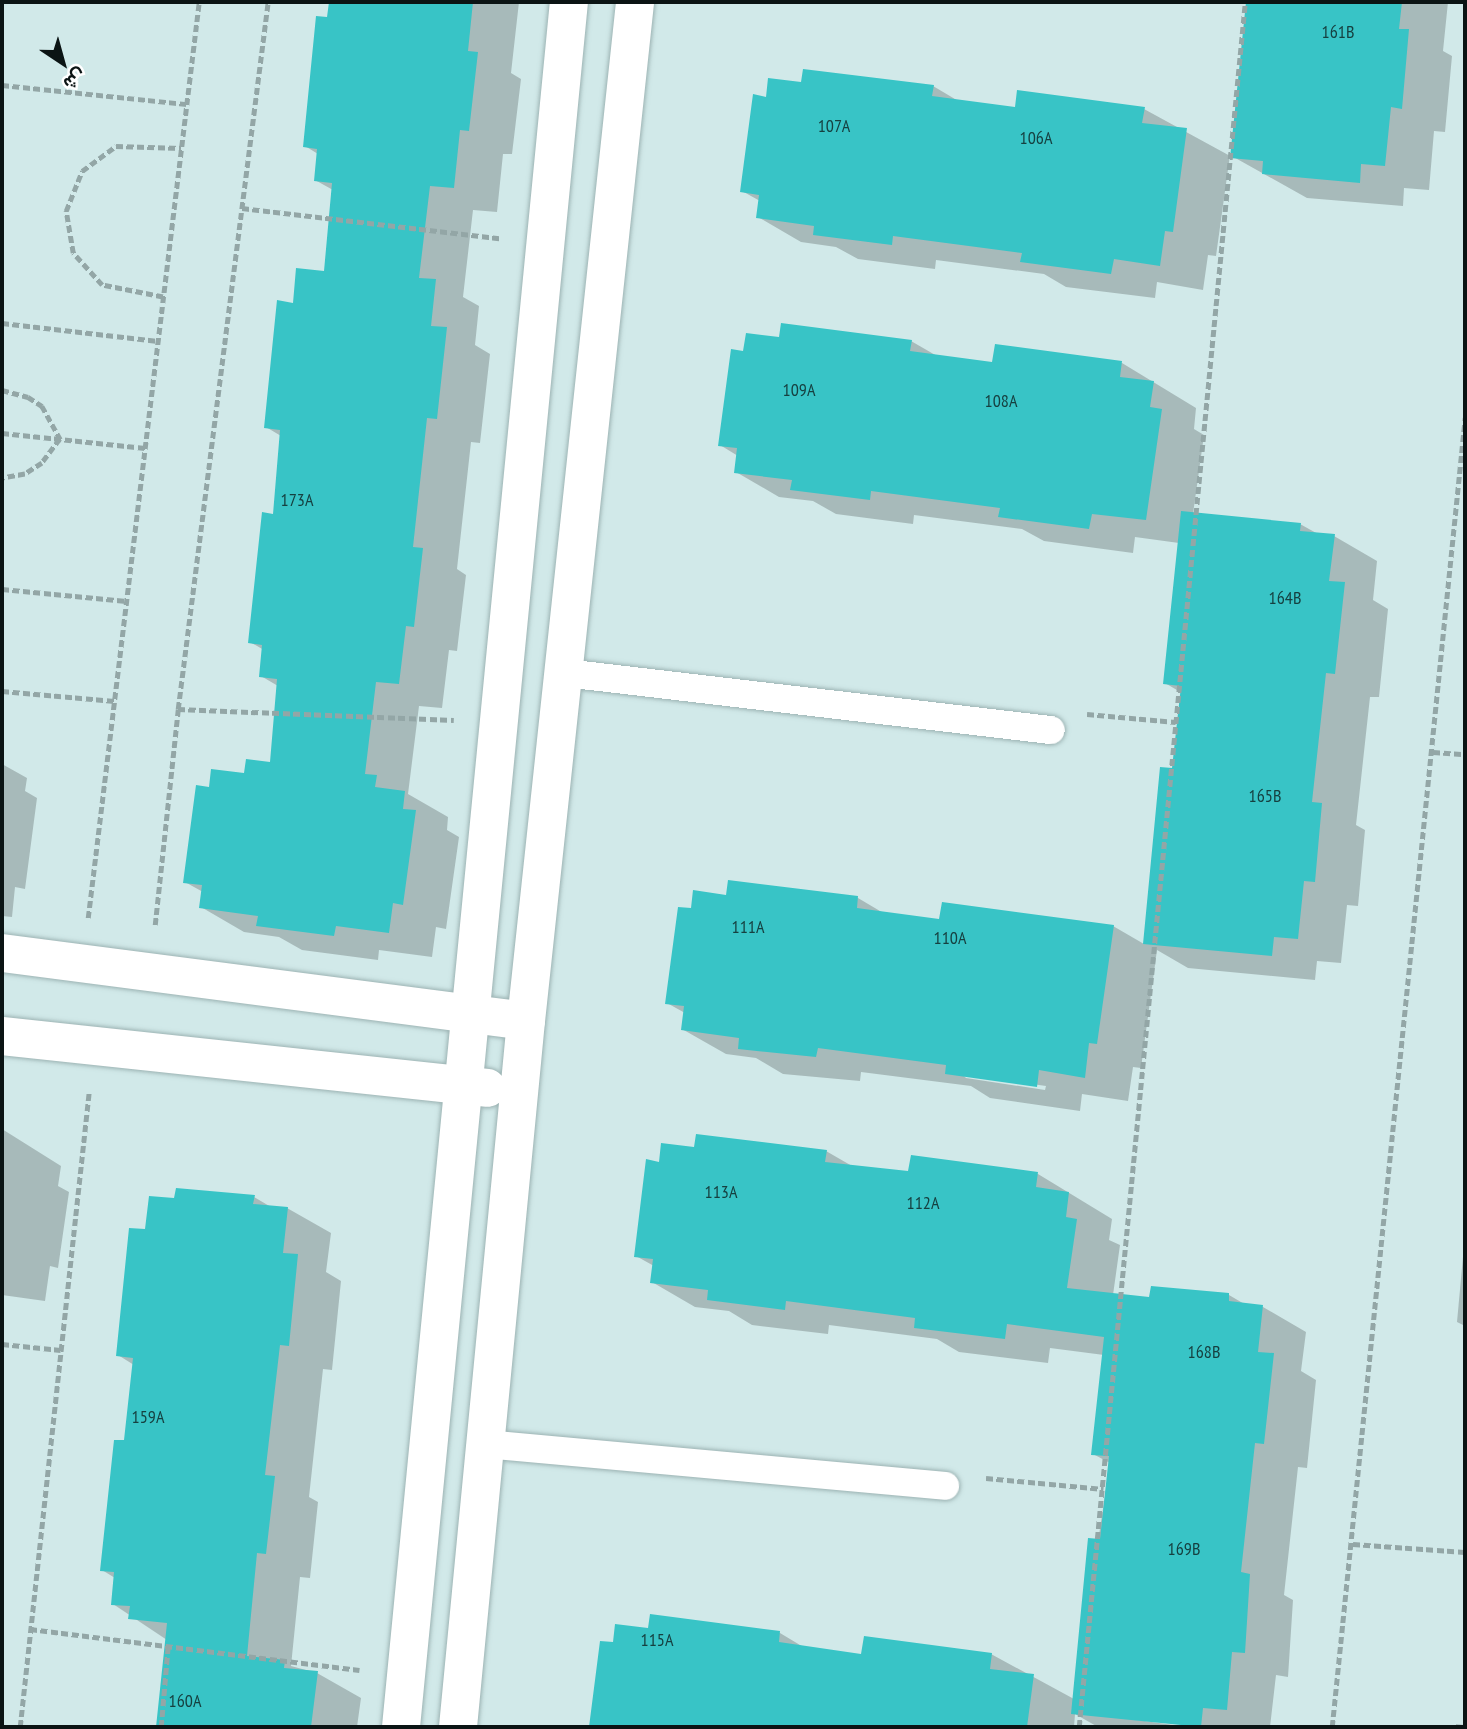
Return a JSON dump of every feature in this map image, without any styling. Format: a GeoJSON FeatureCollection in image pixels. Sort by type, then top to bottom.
{"type":"FeatureCollection","features":[{"type":"Feature","properties":{"kind":"street"},"geometry":{"type":"LineString","coordinates":[[401,1727],[501,722],[569,2]]}},
{"type":"Feature","properties":{"kind":"street"},"geometry":{"type":"LineString","coordinates":[[458,1727],[526,1021],[635,2]]}},
{"type":"Feature","properties":{"kind":"street"},"geometry":{"type":"LineString","coordinates":[[2,953],[83,961],[526,1021]]}},
{"type":"Feature","properties":{"kind":"street"},"geometry":{"type":"LineString","coordinates":[[2,1037],[519,1092]]}},
{"type":"Feature","properties":{"kind":"lane"},"geometry":{"type":"LineString","coordinates":[[565,673],[1044,729]]}},
{"type":"Feature","properties":{"kind":"lane"},"geometry":{"type":"LineString","coordinates":[[485,1444],[940,1486]]}},
{"type":"Feature","properties":{"kind":"path"},"geometry":{"type":"LineString","coordinates":[[83,961],[199,2]]}},
{"type":"Feature","properties":{"kind":"path"},"geometry":{"type":"LineString","coordinates":[[150,970],[178,709],[268,2]]}},
{"type":"Feature","properties":{"kind":"path"},"geometry":{"type":"LineString","coordinates":[[1079,1727],[1245,2]]}},
{"type":"Feature","properties":{"kind":"path"},"geometry":{"type":"LineString","coordinates":[[2,85],[187,104]]}},
{"type":"Feature","properties":{"kind":"path"},"geometry":{"type":"LineString","coordinates":[[163,297],[102,285],[74,253],[66,211],[82,171],[98,156],[116,146],[181,148]]}},
{"type":"Feature","properties":{"kind":"path"},"geometry":{"type":"LineString","coordinates":[[242,208],[545,243]]}},
{"type":"Feature","properties":{"kind":"path"},"geometry":{"type":"LineString","coordinates":[[2,323],[158,341]]}},
{"type":"Feature","properties":{"kind":"path"},"geometry":{"type":"LineString","coordinates":[[2,390],[28,397],[42,406],[60,439]]}},
{"type":"Feature","properties":{"kind":"path"},"geometry":{"type":"LineString","coordinates":[[1332,1727],[1353,1544],[1465,418]]}},
{"type":"Feature","properties":{"kind":"path"},"geometry":{"type":"LineString","coordinates":[[2,433],[145,448]]}},
{"type":"Feature","properties":{"kind":"path"},"geometry":{"type":"LineString","coordinates":[[2,478],[26,474],[42,463],[60,439]]}},
{"type":"Feature","properties":{"kind":"path"},"geometry":{"type":"LineString","coordinates":[[2,589],[126,601]]}},
{"type":"Feature","properties":{"kind":"path"},"geometry":{"type":"LineString","coordinates":[[2,691],[115,701]]}},
{"type":"Feature","properties":{"kind":"path"},"geometry":{"type":"LineString","coordinates":[[178,709],[501,722]]}},
{"type":"Feature","properties":{"kind":"path"},"geometry":{"type":"LineString","coordinates":[[1044,729],[1073,713],[1177,722]]}},
{"type":"Feature","properties":{"kind":"path"},"geometry":{"type":"LineString","coordinates":[[1433,752],[1465,754]]}},
{"type":"Feature","properties":{"kind":"path"},"geometry":{"type":"LineString","coordinates":[[20,1727],[94,1046]]}},
{"type":"Feature","properties":{"kind":"path"},"geometry":{"type":"LineString","coordinates":[[2,1344],[61,1350]]}},
{"type":"Feature","properties":{"kind":"path"},"geometry":{"type":"LineString","coordinates":[[940,1486],[960,1476],[1104,1489]]}},
{"type":"Feature","properties":{"kind":"path"},"geometry":{"type":"LineString","coordinates":[[1353,1544],[1465,1552]]}},
{"type":"Feature","properties":{"kind":"path"},"geometry":{"type":"LineString","coordinates":[[30,1629],[406,1675]]}},
{"type":"Feature","properties":{"kind":"path"},"geometry":{"type":"LineString","coordinates":[[161,1727],[168,1646]]}},
{"type":"Feature","properties":{"kind":"building"},"geometry":{"type":"Polygon","coordinates":[[[329,2],[473,2],[468,51],[478,52],[469,131],[460,130],[454,188],[430,186],[419,278],[436,279],[431,326],[447,327],[437,419],[427,418],[413,547],[423,548],[414,627],[406,626],[399,684],[376,682],[365,774],[377,775],[375,787],[405,791],[403,809],[416,810],[403,905],[393,903],[389,933],[336,926],[334,936],[256,926],[258,916],[199,908],[202,885],[183,883],[196,785],[209,787],[211,769],[244,773],[246,759],[270,762],[277,679],[259,677],[262,645],[248,643],[262,512],[273,514],[280,430],[264,428],[277,300],[293,303],[296,268],[324,271],[332,183],[314,181],[317,149],[303,147],[316,16],[327,17],[329,2]]]}},
{"type":"Feature","properties":{"kind":"building"},"geometry":{"type":"Polygon","coordinates":[[[1246,2],[1402,2],[1399,29],[1409,29],[1402,109],[1391,107],[1385,166],[1361,164],[1360,183],[1262,174],[1263,161],[1230,158],[1246,2]]]}},
{"type":"Feature","properties":{"kind":"building"},"geometry":{"type":"Polygon","coordinates":[[[803,69],[934,85],[932,96],[1015,107],[1017,90],[1145,107],[1142,123],[1187,128],[1173,232],[1165,231],[1160,266],[1114,259],[1111,274],[1020,262],[1022,253],[893,236],[892,245],[813,235],[814,226],[756,218],[759,195],[740,192],[753,94],[766,97],[768,78],[801,82],[803,69]]]}},
{"type":"Feature","properties":{"kind":"building"},"geometry":{"type":"Polygon","coordinates":[[[781,323],[912,340],[910,351],[992,362],[995,344],[1122,361],[1120,377],[1154,381],[1150,407],[1162,409],[1146,520],[1092,514],[1089,529],[998,517],[1000,508],[871,491],[870,500],[790,490],[792,480],[734,473],[737,448],[718,446],[731,349],[743,351],[746,333],[779,337],[781,323]]]}},
{"type":"Feature","properties":{"kind":"building"},"geometry":{"type":"Polygon","coordinates":[[[1181,511],[1301,523],[1300,531],[1335,534],[1329,581],[1345,582],[1335,674],[1326,673],[1312,802],[1322,803],[1315,882],[1304,881],[1298,939],[1274,937],[1272,956],[1143,944],[1160,767],[1172,768],[1181,686],[1163,684],[1181,511]]]}},
{"type":"Feature","properties":{"kind":"building"},"geometry":{"type":"Polygon","coordinates":[[[728,880],[858,896],[857,908],[939,919],[942,902],[1114,925],[1097,1044],[1089,1043],[1085,1078],[1039,1070],[1037,1087],[945,1074],[946,1065],[818,1048],[816,1057],[738,1049],[739,1038],[681,1030],[684,1006],[665,1004],[678,907],[691,908],[693,890],[726,895],[728,880]]]}},
{"type":"Feature","properties":{"kind":"building"},"geometry":{"type":"Polygon","coordinates":[[[696,1134],[827,1150],[825,1162],[908,1171],[911,1155],[1038,1172],[1036,1187],[1069,1192],[1066,1217],[1077,1219],[1067,1288],[1149,1297],[1151,1286],[1229,1293],[1229,1301],[1263,1305],[1258,1352],[1274,1353],[1264,1444],[1255,1443],[1241,1572],[1250,1574],[1245,1653],[1232,1652],[1227,1710],[1203,1708],[1201,1727],[1071,1714],[1088,1538],[1100,1539],[1109,1456],[1091,1455],[1104,1337],[1007,1324],[1005,1339],[914,1328],[915,1318],[786,1301],[785,1310],[707,1300],[708,1290],[650,1283],[653,1259],[634,1257],[646,1159],[659,1162],[661,1143],[694,1147],[696,1134]]]}},
{"type":"Feature","properties":{"kind":"building"},"geometry":{"type":"Polygon","coordinates":[[[176,1188],[255,1195],[253,1204],[288,1207],[283,1253],[298,1254],[289,1346],[280,1345],[265,1475],[275,1476],[266,1554],[257,1553],[247,1656],[285,1660],[284,1668],[318,1671],[311,1727],[156,1727],[167,1623],[128,1619],[130,1606],[111,1605],[114,1572],[100,1571],[114,1440],[124,1440],[133,1358],[116,1356],[129,1228],[145,1229],[149,1196],[174,1198],[176,1188]]]}},
{"type":"Feature","properties":{"kind":"building"},"geometry":{"type":"Polygon","coordinates":[[[650,1614],[780,1631],[779,1642],[861,1654],[864,1636],[992,1653],[990,1669],[1034,1674],[1027,1727],[589,1727],[600,1641],[613,1642],[615,1624],[648,1628],[650,1614]]]}}]}
